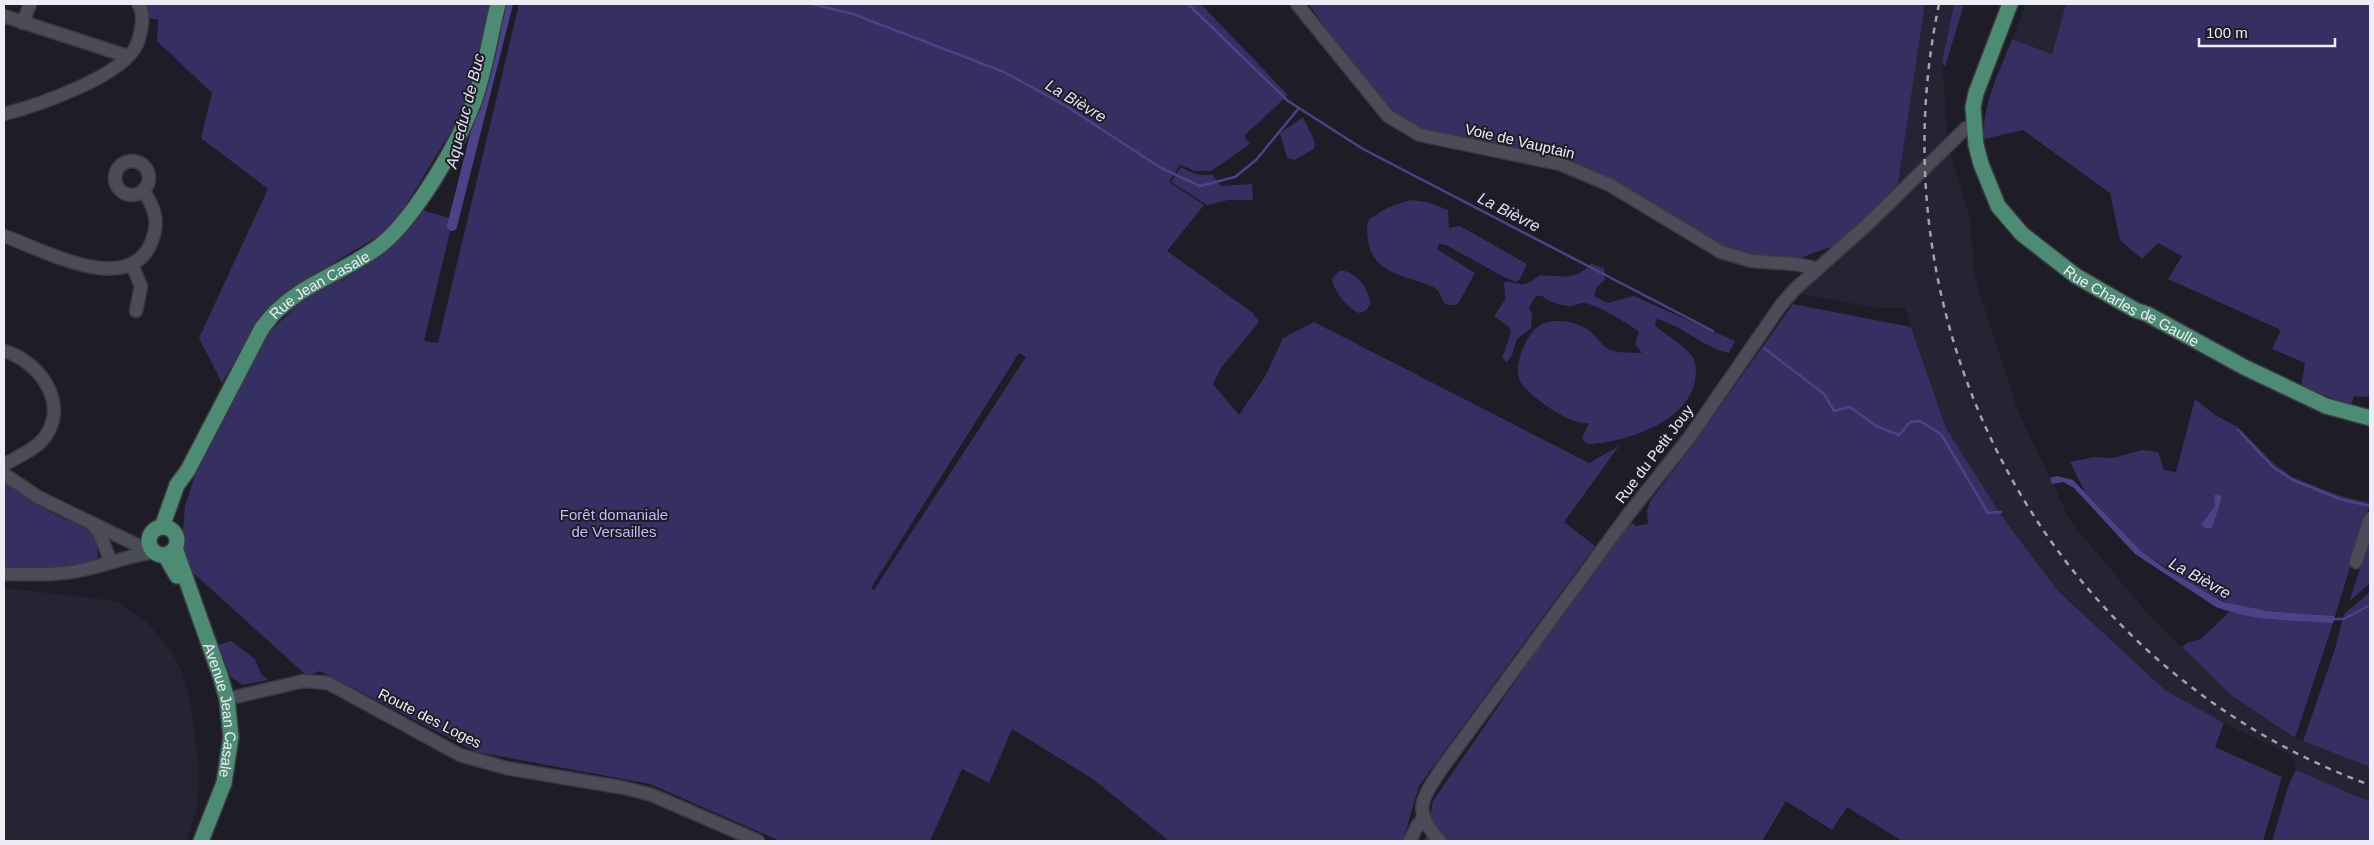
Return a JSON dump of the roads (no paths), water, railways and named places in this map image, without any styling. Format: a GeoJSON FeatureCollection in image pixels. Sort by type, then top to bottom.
{"type":"FeatureCollection","features":[{"type":"Feature","properties":{"kind":"main road","name":"Rue Jean Casale"},"geometry":{"type":"LineString","coordinates":[[167,529],[188,470],[262,328],[280,308],[301,292],[374,251],[391,238],[420,200],[470,112],[498,4]]}},
{"type":"Feature","properties":{"kind":"main road","name":"Rue Charles de Gaulle"},"geometry":{"type":"LineString","coordinates":[[2010,4],[1976,93],[1973,107],[1981,164],[1998,206],[2022,234],[2076,276],[2130,307],[2183,332],[2190,338],[2266,378],[2326,406],[2370,418]]}},
{"type":"Feature","properties":{"kind":"main road"},"geometry":{"type":"LineString","coordinates":[[1975,122],[1999,47],[2019,4]]}},
{"type":"Feature","properties":{"kind":"main road"},"geometry":{"type":"LineString","coordinates":[[157,548],[154,531],[167,529]]}},
{"type":"Feature","properties":{"kind":"main road","name":"Avenue Jean Casale"},"geometry":{"type":"LineString","coordinates":[[167,529],[177,541],[157,548],[194,596],[205,636],[227,700],[231,737],[229,762],[224,783],[201,841]]}},
{"type":"Feature","properties":{"kind":"street"},"geometry":{"type":"LineString","coordinates":[[23,23],[30,4]]}},
{"type":"Feature","properties":{"kind":"street"},"geometry":{"type":"LineString","coordinates":[[4,114],[28,108],[82,86],[110,70],[137,46],[143,23],[141,7],[138,4]]}},
{"type":"Feature","properties":{"kind":"street","name":"Voie de Vauptain"},"geometry":{"type":"LineString","coordinates":[[1297,4],[1388,116],[1420,134],[1560,164],[1610,185],[1721,252],[1752,261],[1811,267],[1814,271]]}},
{"type":"Feature","properties":{"kind":"street"},"geometry":{"type":"LineString","coordinates":[[4,16],[127,56]]}},
{"type":"Feature","properties":{"kind":"street","name":"Rue du Petit Jouy"},"geometry":{"type":"LineString","coordinates":[[1410,841],[1417,826],[1423,819],[1422,805],[1428,790],[1464,736],[1627,516],[1689,438],[1781,305],[1795,288],[1892,201],[1966,128],[1975,122]]}},
{"type":"Feature","properties":{"kind":"street"},"geometry":{"type":"LineString","coordinates":[[4,236],[85,266],[114,270],[132,265],[147,252],[156,231],[155,208],[143,190]]}},
{"type":"Feature","properties":{"kind":"street"},"geometry":{"type":"LineString","coordinates":[[132,265],[141,286],[136,311]]}},
{"type":"Feature","properties":{"kind":"street"},"geometry":{"type":"LineString","coordinates":[[4,351],[38,372],[48,385],[54,403],[53,420],[47,434],[37,445],[4,465]]}},
{"type":"Feature","properties":{"kind":"street"},"geometry":{"type":"LineString","coordinates":[[4,474],[38,497],[91,523],[157,548]]}},
{"type":"Feature","properties":{"kind":"street"},"geometry":{"type":"LineString","coordinates":[[2356,562],[2370,520]]}},
{"type":"Feature","properties":{"kind":"street"},"geometry":{"type":"LineString","coordinates":[[91,523],[117,560]]}},
{"type":"Feature","properties":{"kind":"street"},"geometry":{"type":"LineString","coordinates":[[4,574],[61,574],[157,548]]}},
{"type":"Feature","properties":{"kind":"street","name":"Route des Loges"},"geometry":{"type":"LineString","coordinates":[[227,700],[303,681],[328,683],[460,755],[506,768],[646,793],[680,805],[758,841]]}},
{"type":"Feature","properties":{"kind":"street"},"geometry":{"type":"LineString","coordinates":[[1423,819],[1440,841]]}},
{"type":"Feature","properties":{"kind":"waterway","name":"Aqueduc de Buc"},"geometry":{"type":"LineString","coordinates":[[452,226],[508,4]]}},
{"type":"Feature","properties":{"kind":"waterway","name":"La Bièvre"},"geometry":{"type":"LineString","coordinates":[[812,4],[853,14],[1004,72],[1066,106],[1161,168],[1200,186],[1235,177],[1256,160],[1299,108]]}},
{"type":"Feature","properties":{"kind":"waterway","name":"La Bièvre"},"geometry":{"type":"LineString","coordinates":[[1188,4],[1288,101],[1363,149],[1713,331]]}},
{"type":"Feature","properties":{"kind":"waterway","name":"La Bièvre"},"geometry":{"type":"LineString","coordinates":[[1764,348],[1824,394],[1834,411],[1850,407],[1876,426],[1899,435],[1910,422],[1920,421],[1941,434],[1988,513],[2001,512]]}},
{"type":"Feature","properties":{"kind":"waterway"},"geometry":{"type":"LineString","coordinates":[[2238,430],[2274,468],[2293,480],[2340,499],[2370,506]]}},
{"type":"Feature","properties":{"kind":"waterway","name":"La Bièvre"},"geometry":{"type":"LineString","coordinates":[[2333,619],[2344,619],[2370,605]]}},
{"type":"Feature","properties":{"kind":"railway"},"geometry":{"type":"LineString","coordinates":[[1939,4],[1925,128],[1933,249],[1961,366],[2009,475],[2076,574],[2159,660],[2257,732],[2370,785]]}},
{"type":"Feature","properties":{"kind":"park label","name":"Forêt domaniale de Versailles"},"geometry":{"type":"Point","coordinates":[614,522]}}]}
